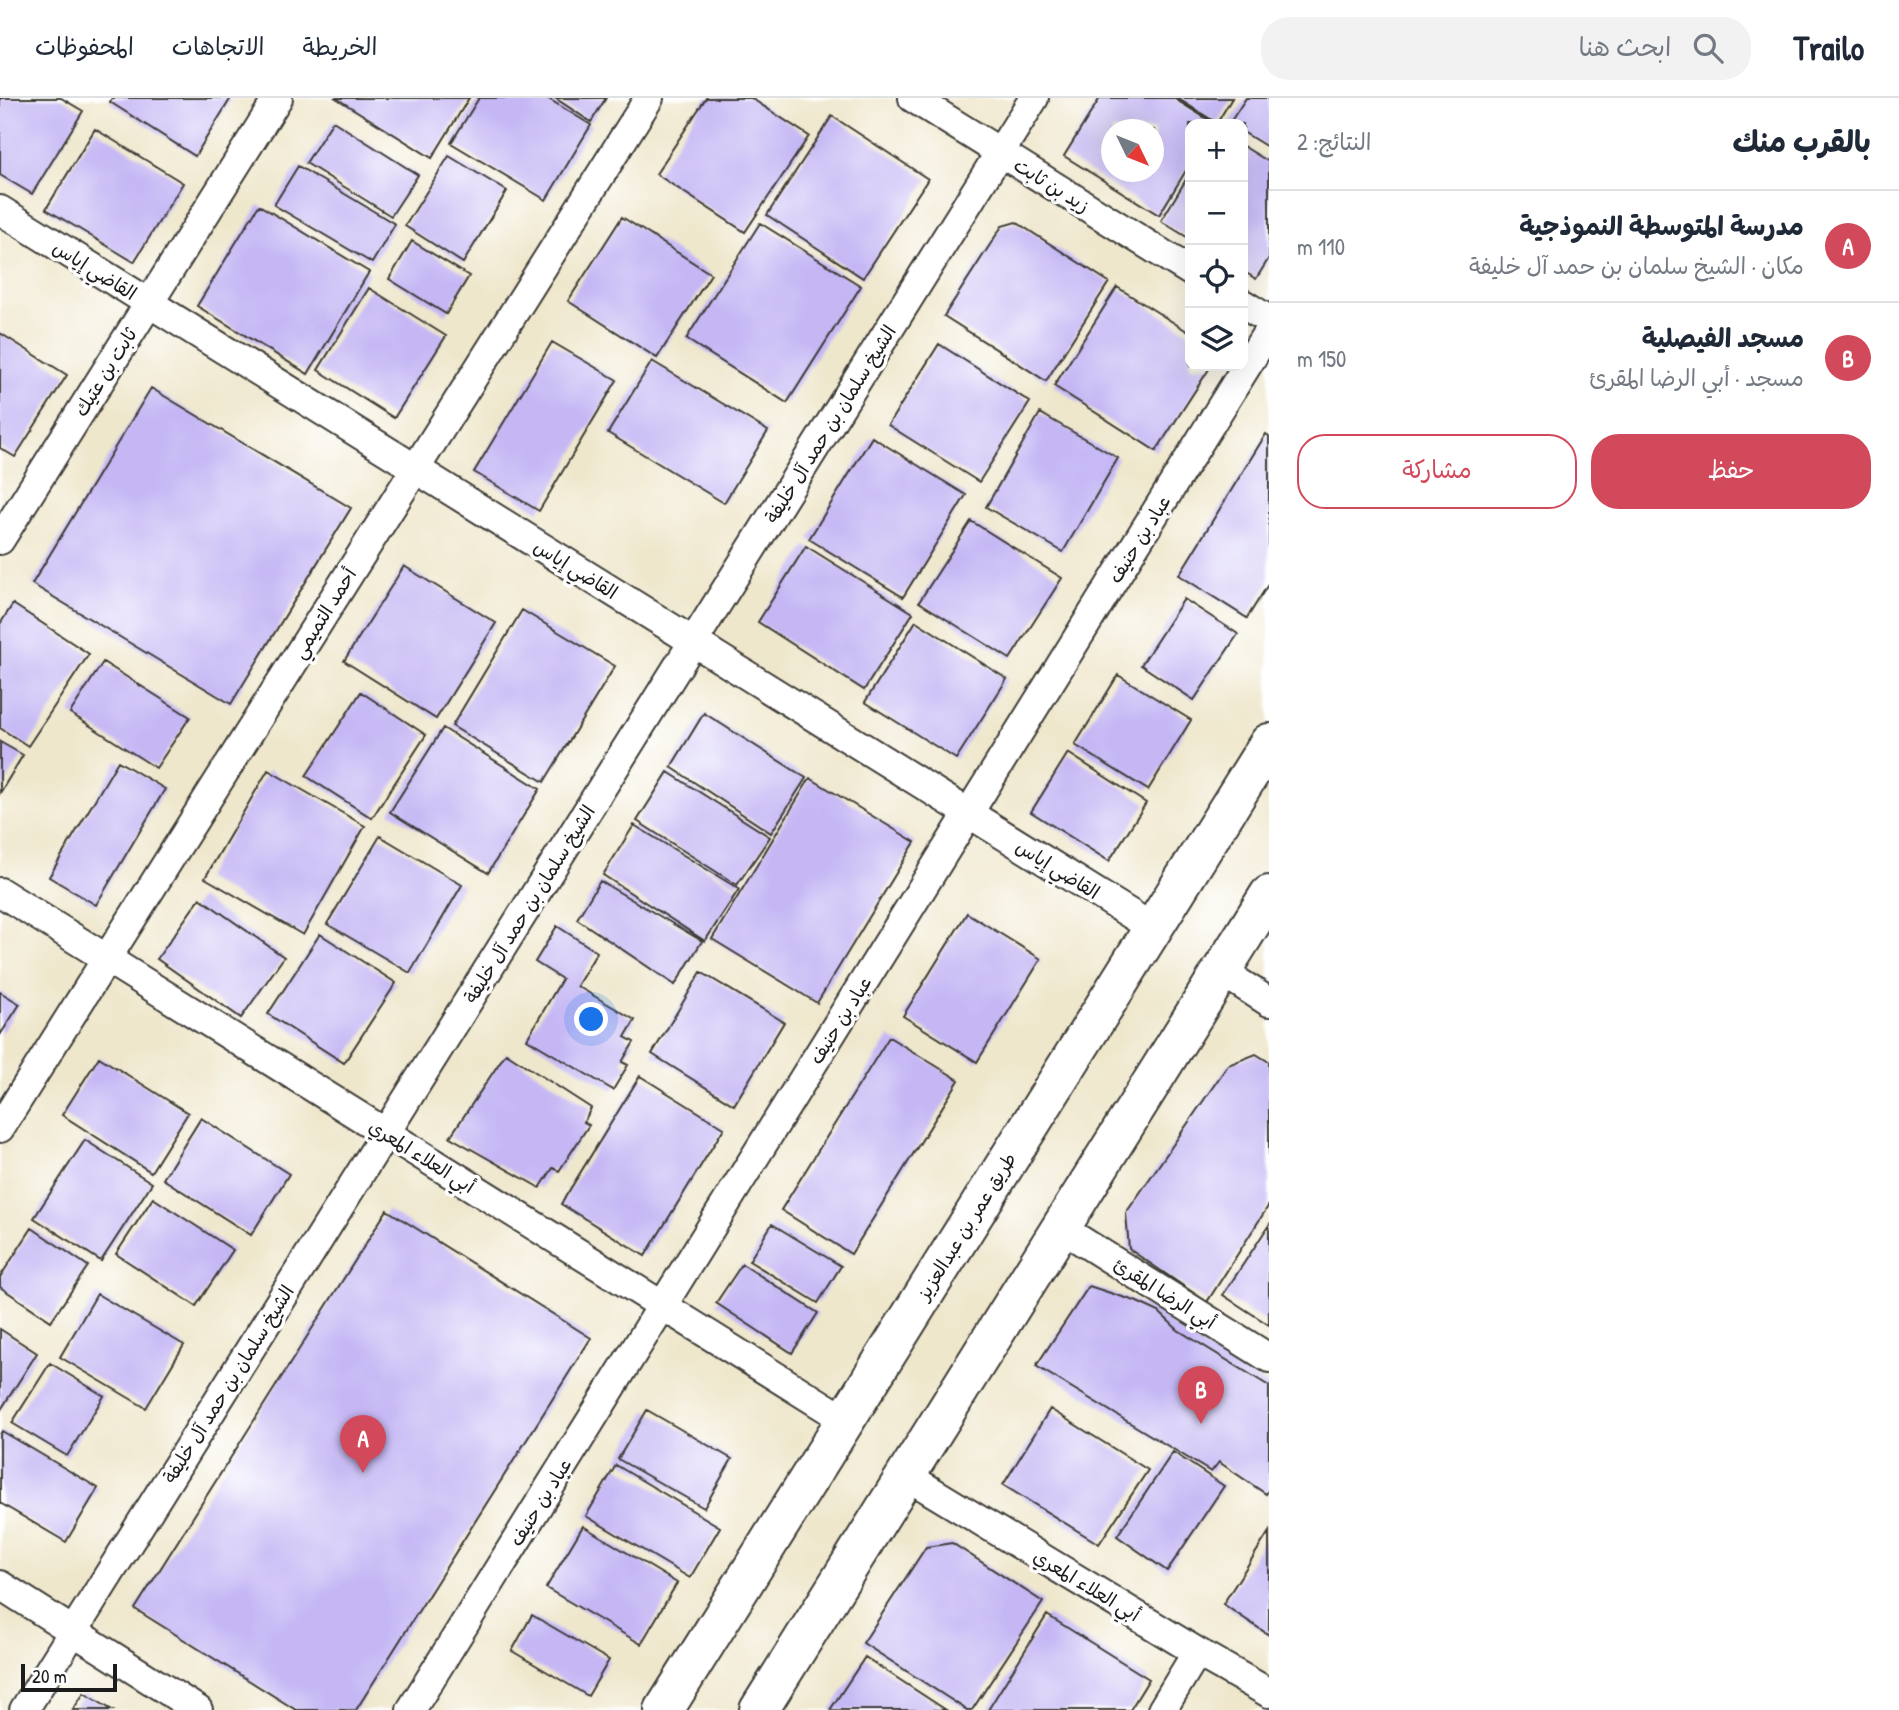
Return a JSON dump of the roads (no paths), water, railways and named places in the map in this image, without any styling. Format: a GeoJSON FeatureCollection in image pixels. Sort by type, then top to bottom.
{"type":"FeatureCollection","features":[{"type":"Feature","properties":{"kind":"main road","name":"طريق عمر بن عبدالعزيز"},"geometry":{"type":"LineString","coordinates":[[664,1710],[1269,743]]}},
{"type":"Feature","properties":{"kind":"main road"},"geometry":{"type":"LineString","coordinates":[[759,1710],[1269,894]]}},
{"type":"Feature","properties":{"kind":"street","name":"ثابت بن عتيك"},"geometry":{"type":"LineString","coordinates":[[0,540],[278,98]]}},
{"type":"Feature","properties":{"kind":"street","name":"أحمد التميمي"},"geometry":{"type":"LineString","coordinates":[[0,1128],[649,98]]}},
{"type":"Feature","properties":{"kind":"street","name":"زيد بن ثابت"},"geometry":{"type":"LineString","coordinates":[[913,98],[1185,268]]}},
{"type":"Feature","properties":{"kind":"street","name":"الشيخ سلمان بن حمد آل خليفة"},"geometry":{"type":"LineString","coordinates":[[24,1710],[1034,98]]}},
{"type":"Feature","properties":{"kind":"street","name":"القاضي إياس"},"geometry":{"type":"LineString","coordinates":[[0,211],[1153,928]]}},
{"type":"Feature","properties":{"kind":"street"},"geometry":{"type":"LineString","coordinates":[[1248,307],[1269,320]]}},
{"type":"Feature","properties":{"kind":"street","name":"عباد بن حنيف"},"geometry":{"type":"LineString","coordinates":[[411,1710],[1269,330]]}},
{"type":"Feature","properties":{"kind":"street","name":"أبي العلاء المعري"},"geometry":{"type":"LineString","coordinates":[[0,892],[844,1419]]}},
{"type":"Feature","properties":{"kind":"street"},"geometry":{"type":"LineString","coordinates":[[1222,971],[1269,1002]]}},
{"type":"Feature","properties":{"kind":"street","name":"أبي الرضا المقرئ"},"geometry":{"type":"LineString","coordinates":[[1061,1228],[1269,1358]]}},
{"type":"Feature","properties":{"kind":"street","name":"أبي العلاء المعري"},"geometry":{"type":"LineString","coordinates":[[905,1475],[1269,1693]]}},
{"type":"Feature","properties":{"kind":"street"},"geometry":{"type":"LineString","coordinates":[[0,1585],[198,1710]]}},
{"type":"Feature","properties":{"kind":"street"},"geometry":{"type":"LineString","coordinates":[[1162,1710],[1197,1652]]}},
{"type":"Feature","properties":{"kind":"place","name":"مسجد الفيصلية"},"geometry":{"type":"Point","coordinates":[1201,1424]}},
{"type":"Feature","properties":{"kind":"place","name":"مدرسة المتوسطة النموذجية"},"geometry":{"type":"Point","coordinates":[363,1473]}}]}
